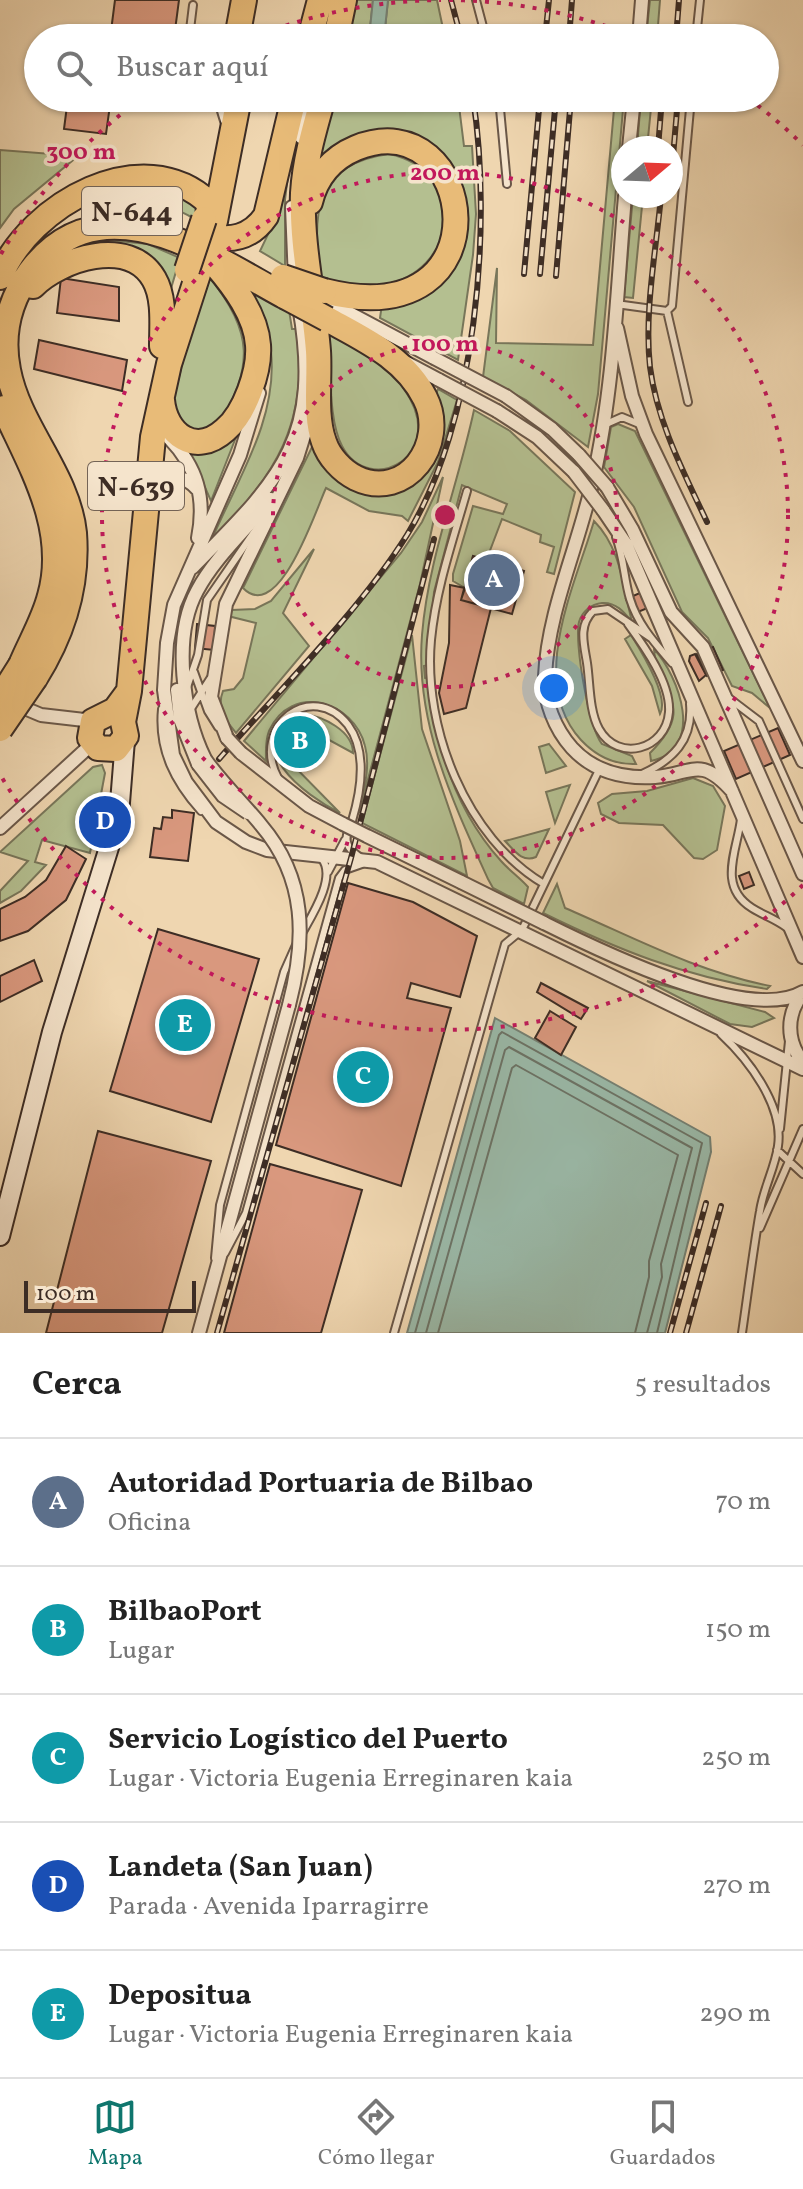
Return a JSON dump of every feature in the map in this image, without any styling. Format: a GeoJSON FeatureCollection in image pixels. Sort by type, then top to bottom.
{"type":"FeatureCollection","features":[{"type":"Feature","properties":{"kind":"highway"},"geometry":{"type":"LineString","coordinates":[[240,24],[246,0]]}},
{"type":"Feature","properties":{"kind":"highway"},"geometry":{"type":"LineString","coordinates":[[246,0],[246,24]]}},
{"type":"Feature","properties":{"kind":"highway"},"geometry":{"type":"LineString","coordinates":[[314,24],[320,0]]}},
{"type":"Feature","properties":{"kind":"highway"},"geometry":{"type":"LineString","coordinates":[[339,24],[344,0]]}},
{"type":"Feature","properties":{"kind":"highway","name":"N-639"},"geometry":{"type":"LineString","coordinates":[[134,616],[162,390],[188,304],[221,174],[227,112]]}},
{"type":"Feature","properties":{"kind":"highway","name":"N-644"},"geometry":{"type":"LineString","coordinates":[[0,696],[28,671],[56,638],[72,586],[73,531],[67,501],[11,383],[6,337],[10,311],[24,281],[49,253],[79,235],[110,227],[140,227],[179,239],[203,241],[240,237],[257,227],[266,216],[291,112]]}},
{"type":"Feature","properties":{"kind":"highway"},"geometry":{"type":"LineString","coordinates":[[320,112],[305,170],[304,232],[319,368],[321,428],[330,455],[359,479],[379,483],[398,479],[422,461],[433,436],[433,420],[426,399],[410,376],[325,303]]}},
{"type":"Feature","properties":{"kind":"highway"},"geometry":{"type":"LineString","coordinates":[[304,232],[321,176],[335,160],[361,146],[386,143],[415,150],[434,164],[452,189],[457,208],[456,232],[449,253],[431,276],[407,290],[325,303]]}},
{"type":"Feature","properties":{"kind":"highway"},"geometry":{"type":"LineString","coordinates":[[0,277],[20,241],[37,221],[76,194],[127,181],[149,179],[199,185],[221,174]]}},
{"type":"Feature","properties":{"kind":"highway"},"geometry":{"type":"LineString","coordinates":[[162,390],[166,420],[181,438],[197,442],[216,437],[235,420],[256,368],[258,346],[252,322],[238,294],[203,241],[181,185]]}},
{"type":"Feature","properties":{"kind":"highway","name":"N-644"},"geometry":{"type":"LineString","coordinates":[[0,294],[12,270],[39,240],[80,218],[108,211],[139,211],[203,241],[284,287],[325,303]]}},
{"type":"Feature","properties":{"kind":"highway","name":"N-639"},"geometry":{"type":"LineString","coordinates":[[107,732],[129,691],[139,454],[160,352],[203,241]]}},
{"type":"Feature","properties":{"kind":"highway"},"geometry":{"type":"LineString","coordinates":[[6,337],[24,297],[43,276],[81,258],[113,257],[142,267],[155,280],[162,309],[152,411],[156,424]]}},
{"type":"Feature","properties":{"kind":"highway","name":"N-644"},"geometry":{"type":"LineString","coordinates":[[0,399],[46,501],[54,532],[56,564],[50,597],[28,671],[0,729]]}},
{"type":"Feature","properties":{"kind":"street"},"geometry":{"type":"LineString","coordinates":[[324,24],[328,0]]}},
{"type":"Feature","properties":{"kind":"street"},"geometry":{"type":"LineString","coordinates":[[640,24],[642,0]]}},
{"type":"Feature","properties":{"kind":"street"},"geometry":{"type":"LineString","coordinates":[[192,564],[214,550],[270,486],[288,455],[302,410],[307,358],[291,231],[306,112]]}},
{"type":"Feature","properties":{"kind":"street"},"geometry":{"type":"LineString","coordinates":[[630,136],[633,112]]}},
{"type":"Feature","properties":{"kind":"street"},"geometry":{"type":"LineString","coordinates":[[624,208],[604,425],[593,483],[550,637],[545,677],[547,700],[560,731],[574,750],[599,769],[637,777],[657,777],[694,768],[710,772],[732,791]]}},
{"type":"Feature","properties":{"kind":"street"},"geometry":{"type":"LineString","coordinates":[[325,303],[506,396],[552,429],[607,487],[632,529],[671,612],[703,647],[803,874]]}},
{"type":"Feature","properties":{"kind":"street"},"geometry":{"type":"LineString","coordinates":[[615,310],[632,396],[646,434],[803,761]]}},
{"type":"Feature","properties":{"kind":"street"},"geometry":{"type":"LineString","coordinates":[[258,346],[260,381],[254,413],[171,614],[164,690],[176,763],[216,822],[257,847],[370,861],[803,1069]]}},
{"type":"Feature","properties":{"kind":"street"},"geometry":{"type":"LineString","coordinates":[[376,346],[497,411],[537,437],[574,472],[606,514],[626,544],[803,957]]}},
{"type":"Feature","properties":{"kind":"street"},"geometry":{"type":"LineString","coordinates":[[319,368],[309,424],[292,471],[231,591],[212,703],[225,736],[284,788],[345,830],[367,836],[631,964],[690,984],[753,999],[784,999],[803,992]]}},
{"type":"Feature","properties":{"kind":"street"},"geometry":{"type":"LineString","coordinates":[[156,424],[189,463],[201,497],[202,516],[182,617],[176,685],[180,719],[202,762],[254,817],[284,858],[299,905],[302,943],[289,1005],[201,1331]]}},
{"type":"Feature","properties":{"kind":"street"},"geometry":{"type":"LineString","coordinates":[[202,762],[188,715],[184,673],[193,598],[209,573],[292,471]]}},
{"type":"Feature","properties":{"kind":"street"},"geometry":{"type":"LineString","coordinates":[[147,499],[157,483],[175,477],[190,482],[201,497]]}},
{"type":"Feature","properties":{"kind":"street"},"geometry":{"type":"LineString","coordinates":[[0,696],[41,715],[107,732]]}},
{"type":"Feature","properties":{"kind":"street"},"geometry":{"type":"LineString","coordinates":[[0,1236],[52,1032],[111,846],[123,775],[114,759],[107,732]]}},
{"type":"Feature","properties":{"kind":"street"},"geometry":{"type":"LineString","coordinates":[[0,828],[107,732]]}},
{"type":"Feature","properties":{"kind":"street"},"geometry":{"type":"LineString","coordinates":[[803,992],[791,1015],[790,1029],[791,1042],[803,1062]]}},
{"type":"Feature","properties":{"kind":"lane"},"geometry":{"type":"LineString","coordinates":[[476,0],[482,24]]}},
{"type":"Feature","properties":{"kind":"lane"},"geometry":{"type":"LineString","coordinates":[[697,24],[700,0]]}},
{"type":"Feature","properties":{"kind":"lane"},"geometry":{"type":"LineString","coordinates":[[191,24],[193,5]]}},
{"type":"Feature","properties":{"kind":"lane"},"geometry":{"type":"LineString","coordinates":[[500,112],[507,184]]}},
{"type":"Feature","properties":{"kind":"lane"},"geometry":{"type":"LineString","coordinates":[[615,310],[667,311],[672,306],[690,112]]}},
{"type":"Feature","properties":{"kind":"lane"},"geometry":{"type":"LineString","coordinates":[[667,311],[688,402]]}},
{"type":"Feature","properties":{"kind":"lane"},"geometry":{"type":"LineString","coordinates":[[604,425],[628,417],[646,434]]}},
{"type":"Feature","properties":{"kind":"lane"},"geometry":{"type":"LineString","coordinates":[[467,491],[442,577],[431,639],[431,663],[441,732],[455,776],[475,817],[511,862],[544,884]]}},
{"type":"Feature","properties":{"kind":"lane"},"geometry":{"type":"LineString","coordinates":[[225,736],[194,677],[207,600],[225,569],[277,499]]}},
{"type":"Feature","properties":{"kind":"lane"},"geometry":{"type":"LineString","coordinates":[[606,514],[624,560],[629,595],[669,713],[665,726],[651,744],[628,750],[609,741],[597,725],[583,630],[590,614],[603,609],[617,612],[645,648]]}},
{"type":"Feature","properties":{"kind":"lane"},"geometry":{"type":"LineString","coordinates":[[639,622],[680,672]]}},
{"type":"Feature","properties":{"kind":"lane"},"geometry":{"type":"LineString","coordinates":[[628,624],[651,638]]}},
{"type":"Feature","properties":{"kind":"lane"},"geometry":{"type":"LineString","coordinates":[[188,715],[187,686],[195,665]]}},
{"type":"Feature","properties":{"kind":"lane"},"geometry":{"type":"LineString","coordinates":[[188,715],[218,666]]}},
{"type":"Feature","properties":{"kind":"lane"},"geometry":{"type":"LineString","coordinates":[[719,685],[732,701],[759,721],[803,819]]}},
{"type":"Feature","properties":{"kind":"lane"},"geometry":{"type":"LineString","coordinates":[[637,777],[668,760],[681,747],[690,724],[689,692]]}},
{"type":"Feature","properties":{"kind":"lane"},"geometry":{"type":"LineString","coordinates":[[214,1278],[220,1205],[284,972],[336,857],[360,781],[360,752],[351,731],[336,714],[317,707],[303,708],[276,727],[270,756],[284,788]]}},
{"type":"Feature","properties":{"kind":"lane"},"geometry":{"type":"LineString","coordinates":[[394,1333],[505,944],[520,932],[599,769]]}},
{"type":"Feature","properties":{"kind":"lane"},"geometry":{"type":"LineString","coordinates":[[741,812],[730,868],[734,889],[752,909],[784,925],[797,938]]}},
{"type":"Feature","properties":{"kind":"lane"},"geometry":{"type":"LineString","coordinates":[[345,830],[350,850],[370,861]]}},
{"type":"Feature","properties":{"kind":"lane"},"geometry":{"type":"LineString","coordinates":[[314,856],[325,862],[326,876]]}},
{"type":"Feature","properties":{"kind":"lane"},"geometry":{"type":"LineString","coordinates":[[214,1278],[246,1213],[339,878],[345,870],[370,861]]}},
{"type":"Feature","properties":{"kind":"lane"},"geometry":{"type":"LineString","coordinates":[[714,1028],[746,1061],[759,1082],[777,1124],[778,1146],[803,1174]]}},
{"type":"Feature","properties":{"kind":"lane"},"geometry":{"type":"LineString","coordinates":[[742,1333],[762,1199],[778,1146],[790,1029]]}},
{"type":"Feature","properties":{"kind":"lane"},"geometry":{"type":"LineString","coordinates":[[757,1235],[803,1129]]}},
{"type":"Feature","properties":{"kind":"green space"},"geometry":{"type":"Polygon","coordinates":[[[354,0],[373,0],[370,24],[349,24],[354,0]]]}},
{"type":"Feature","properties":{"kind":"green space"},"geometry":{"type":"Polygon","coordinates":[[[388,0],[437,0],[442,24],[385,24],[388,0]]]}},
{"type":"Feature","properties":{"kind":"green space"},"geometry":{"type":"Polygon","coordinates":[[[650,0],[660,0],[658,24],[647,24],[650,0]]]}},
{"type":"Feature","properties":{"kind":"green space"},"geometry":{"type":"Polygon","coordinates":[[[330,112],[460,112],[464,146],[472,146],[476,214],[458,360],[380,318],[382,304],[400,300],[467,217],[461,190],[420,142],[320,160],[330,112]]]}},
{"type":"Feature","properties":{"kind":"green space"},"geometry":{"type":"Polygon","coordinates":[[[614,112],[623,112],[621,136],[612,136],[614,112]]]}},
{"type":"Feature","properties":{"kind":"green space"},"geometry":{"type":"Polygon","coordinates":[[[640,112],[651,112],[648,136],[638,136],[640,112]]]}},
{"type":"Feature","properties":{"kind":"green space"},"geometry":{"type":"Polygon","coordinates":[[[611,143],[611,208],[614,208],[598,394],[588,447],[526,400],[483,377],[497,268],[496,343],[593,345],[611,143]]]}},
{"type":"Feature","properties":{"kind":"green space"},"geometry":{"type":"Polygon","coordinates":[[[0,150],[78,156],[14,209],[0,228],[0,150]]]}},
{"type":"Feature","properties":{"kind":"green space"},"geometry":{"type":"Polygon","coordinates":[[[389,154],[414,163],[431,178],[442,197],[445,218],[441,238],[430,258],[413,273],[389,284],[364,286],[321,281],[318,215],[331,181],[345,169],[364,160],[389,154]]]}},
{"type":"Feature","properties":{"kind":"green space"},"geometry":{"type":"Polygon","coordinates":[[[289,167],[285,200],[285,266],[260,251],[272,226],[289,167]]]}},
{"type":"Feature","properties":{"kind":"green space"},"geometry":{"type":"Polygon","coordinates":[[[157,186],[201,205],[196,220],[165,206],[132,201],[98,204],[64,212],[90,195],[157,186]]]}},
{"type":"Feature","properties":{"kind":"green space"},"geometry":{"type":"Polygon","coordinates":[[[632,208],[642,208],[633,298],[624,297],[632,208]]]}},
{"type":"Feature","properties":{"kind":"green space"},"geometry":{"type":"Polygon","coordinates":[[[108,240],[148,244],[180,258],[167,302],[163,282],[78,248],[108,240]]]}},
{"type":"Feature","properties":{"kind":"green space"},"geometry":{"type":"Polygon","coordinates":[[[210,278],[235,316],[244,350],[243,367],[219,425],[190,433],[171,409],[185,353],[210,278]]]}},
{"type":"Feature","properties":{"kind":"green space"},"geometry":{"type":"Polygon","coordinates":[[[250,288],[289,310],[292,329],[298,329],[298,393],[283,445],[270,469],[212,539],[254,448],[272,377],[271,352],[250,288]]]}},
{"type":"Feature","properties":{"kind":"green space"},"geometry":{"type":"Polygon","coordinates":[[[327,330],[384,363],[393,370],[404,389],[416,413],[418,433],[412,450],[401,462],[386,468],[370,468],[354,461],[342,446],[332,406],[327,330]]]}},
{"type":"Feature","properties":{"kind":"green space"},"geometry":{"type":"Polygon","coordinates":[[[438,389],[457,400],[438,462],[408,521],[402,516],[369,511],[326,488],[305,539],[282,578],[270,591],[256,595],[243,588],[313,445],[321,454],[402,485],[438,389]]]}},
{"type":"Feature","properties":{"kind":"green space"},"geometry":{"type":"Polygon","coordinates":[[[474,410],[510,431],[575,492],[554,574],[547,572],[554,547],[540,542],[541,535],[502,519],[486,561],[473,556],[465,588],[453,581],[453,574],[473,506],[503,514],[507,504],[462,485],[434,592],[428,665],[424,666],[425,678],[429,679],[436,728],[450,776],[485,842],[528,887],[524,904],[493,888],[488,879],[439,761],[424,699],[422,635],[430,578],[474,410]]]}},
{"type":"Feature","properties":{"kind":"green space"},"geometry":{"type":"Polygon","coordinates":[[[618,424],[635,431],[770,708],[752,693],[732,686],[708,638],[682,612],[634,507],[604,467],[611,427],[618,424]]]}},
{"type":"Feature","properties":{"kind":"green space"},"geometry":{"type":"Polygon","coordinates":[[[240,427],[211,501],[188,449],[240,427]]]}},
{"type":"Feature","properties":{"kind":"green space"},"geometry":{"type":"Polygon","coordinates":[[[443,477],[420,584],[359,813],[367,754],[359,730],[336,709],[321,703],[306,702],[292,706],[279,716],[269,731],[266,761],[244,741],[401,553],[422,522],[443,477]]]}},
{"type":"Feature","properties":{"kind":"green space"},"geometry":{"type":"Polygon","coordinates":[[[594,521],[616,556],[632,622],[619,608],[607,603],[594,605],[585,612],[578,632],[584,684],[592,721],[602,744],[632,756],[636,764],[612,761],[587,746],[565,716],[558,690],[556,662],[560,633],[594,521]]]}},
{"type":"Feature","properties":{"kind":"green space"},"geometry":{"type":"Polygon","coordinates":[[[314,549],[283,613],[309,646],[236,733],[223,714],[221,697],[223,691],[234,689],[243,678],[256,623],[228,616],[232,610],[255,609],[271,601],[314,549]]]}},
{"type":"Feature","properties":{"kind":"green space"},"geometry":{"type":"Polygon","coordinates":[[[412,635],[422,729],[460,841],[467,876],[362,823],[412,635]]]}},
{"type":"Feature","properties":{"kind":"green space"},"geometry":{"type":"Polygon","coordinates":[[[631,635],[658,686],[662,706],[660,714],[652,686],[625,639],[631,635]]]}},
{"type":"Feature","properties":{"kind":"green space"},"geometry":{"type":"Polygon","coordinates":[[[654,649],[679,693],[683,727],[678,742],[668,754],[651,761],[650,753],[665,736],[674,710],[656,664],[654,649]]]}},
{"type":"Feature","properties":{"kind":"green space"},"geometry":{"type":"Polygon","coordinates":[[[303,714],[336,726],[352,745],[353,753],[300,724],[287,730],[286,758],[340,813],[295,782],[276,754],[275,740],[284,726],[303,714]]]}},
{"type":"Feature","properties":{"kind":"green space"},"geometry":{"type":"Polygon","coordinates":[[[549,744],[566,766],[546,773],[539,747],[549,744]]]}},
{"type":"Feature","properties":{"kind":"green space"},"geometry":{"type":"Polygon","coordinates":[[[102,765],[105,773],[90,853],[42,840],[35,862],[46,865],[21,891],[0,903],[0,891],[28,861],[0,852],[93,767],[102,765]]]}},
{"type":"Feature","properties":{"kind":"green space"},"geometry":{"type":"Polygon","coordinates":[[[693,778],[713,786],[725,806],[717,850],[703,859],[694,858],[663,825],[619,823],[601,814],[598,803],[612,794],[647,791],[693,778]]]}},
{"type":"Feature","properties":{"kind":"green space"},"geometry":{"type":"Polygon","coordinates":[[[570,785],[555,823],[546,792],[570,785]]]}},
{"type":"Feature","properties":{"kind":"green space"},"geometry":{"type":"Polygon","coordinates":[[[549,829],[536,857],[519,855],[505,841],[549,829]]]}},
{"type":"Feature","properties":{"kind":"green space"},"geometry":{"type":"Polygon","coordinates":[[[557,884],[565,908],[691,963],[770,986],[767,989],[737,984],[679,969],[624,950],[570,926],[543,913],[557,884]]]}},
{"type":"Feature","properties":{"kind":"green space"},"geometry":{"type":"Polygon","coordinates":[[[647,981],[765,1012],[774,1018],[752,1027],[730,1024],[647,981]]]}},
{"type":"Feature","properties":{"kind":"water"},"geometry":{"type":"Polygon","coordinates":[[[373,0],[388,0],[385,24],[370,24],[373,0]]]}},
{"type":"Feature","properties":{"kind":"water"},"geometry":{"type":"Polygon","coordinates":[[[495,1018],[710,1137],[711,1152],[665,1333],[407,1333],[495,1018]]]}},
{"type":"Feature","properties":{"kind":"building"},"geometry":{"type":"Polygon","coordinates":[[[115,0],[179,0],[176,24],[112,24],[115,0]]]}},
{"type":"Feature","properties":{"kind":"building"},"geometry":{"type":"Polygon","coordinates":[[[66,112],[109,112],[106,134],[64,129],[66,112]]]}},
{"type":"Feature","properties":{"kind":"building"},"geometry":{"type":"Polygon","coordinates":[[[61,278],[119,287],[119,321],[57,313],[61,278]]]}},
{"type":"Feature","properties":{"kind":"building"},"geometry":{"type":"Polygon","coordinates":[[[39,340],[127,360],[122,391],[34,369],[39,340]]]}},
{"type":"Feature","properties":{"kind":"building"},"geometry":{"type":"Polygon","coordinates":[[[473,556],[524,571],[512,614],[461,600],[473,556]]]}},
{"type":"Feature","properties":{"kind":"building"},"geometry":{"type":"Polygon","coordinates":[[[450,585],[465,588],[461,600],[491,608],[466,708],[444,714],[439,693],[449,643],[450,585]]]}},
{"type":"Feature","properties":{"kind":"building"},"geometry":{"type":"Polygon","coordinates":[[[649,589],[655,605],[633,614],[626,599],[649,589]]]}},
{"type":"Feature","properties":{"kind":"building"},"geometry":{"type":"Polygon","coordinates":[[[197,624],[215,626],[214,650],[195,648],[197,624]]]}},
{"type":"Feature","properties":{"kind":"building"},"geometry":{"type":"Polygon","coordinates":[[[713,647],[723,670],[707,676],[697,654],[713,647]]]}},
{"type":"Feature","properties":{"kind":"building"},"geometry":{"type":"Polygon","coordinates":[[[695,654],[706,675],[699,681],[689,661],[690,656],[695,654]]]}},
{"type":"Feature","properties":{"kind":"building"},"geometry":{"type":"Polygon","coordinates":[[[778,728],[790,755],[736,779],[724,751],[778,728]]]}},
{"type":"Feature","properties":{"kind":"building"},"geometry":{"type":"Polygon","coordinates":[[[172,810],[194,813],[188,861],[150,857],[154,828],[161,829],[163,817],[172,818],[172,810]]]}},
{"type":"Feature","properties":{"kind":"building"},"geometry":{"type":"Polygon","coordinates":[[[66,846],[86,859],[66,900],[28,931],[0,941],[0,909],[25,897],[46,880],[66,846]]]}},
{"type":"Feature","properties":{"kind":"building"},"geometry":{"type":"Polygon","coordinates":[[[749,872],[754,885],[744,889],[739,876],[749,872]]]}},
{"type":"Feature","properties":{"kind":"building"},"geometry":{"type":"Polygon","coordinates":[[[348,883],[413,902],[477,936],[460,997],[411,983],[407,998],[451,1008],[401,1186],[276,1145],[348,883]]]}},
{"type":"Feature","properties":{"kind":"building"},"geometry":{"type":"Polygon","coordinates":[[[158,929],[259,959],[211,1122],[110,1091],[158,929]]]}},
{"type":"Feature","properties":{"kind":"building"},"geometry":{"type":"Polygon","coordinates":[[[34,960],[42,981],[0,1002],[0,976],[34,960]]]}},
{"type":"Feature","properties":{"kind":"building"},"geometry":{"type":"Polygon","coordinates":[[[541,983],[588,1008],[581,1019],[537,992],[541,983]]]}},
{"type":"Feature","properties":{"kind":"building"},"geometry":{"type":"Polygon","coordinates":[[[550,1011],[576,1027],[561,1055],[535,1038],[550,1011]]]}},
{"type":"Feature","properties":{"kind":"building"},"geometry":{"type":"Polygon","coordinates":[[[98,1131],[211,1161],[162,1333],[46,1333],[98,1131]]]}},
{"type":"Feature","properties":{"kind":"building"},"geometry":{"type":"Polygon","coordinates":[[[270,1164],[362,1190],[321,1333],[224,1333],[270,1164]]]}},
{"type":"Feature","properties":{"kind":"railway"},"geometry":{"type":"LineString","coordinates":[[451,0],[457,24]]}},
{"type":"Feature","properties":{"kind":"railway"},"geometry":{"type":"LineString","coordinates":[[546,24],[549,0]]}},
{"type":"Feature","properties":{"kind":"railway"},"geometry":{"type":"LineString","coordinates":[[570,24],[572,0]]}},
{"type":"Feature","properties":{"kind":"railway"},"geometry":{"type":"LineString","coordinates":[[677,24],[679,0]]}},
{"type":"Feature","properties":{"kind":"railway"},"geometry":{"type":"LineString","coordinates":[[219,759],[366,593],[407,535],[430,489],[449,438],[473,323],[481,205],[475,112]]}},
{"type":"Feature","properties":{"kind":"railway"},"geometry":{"type":"LineString","coordinates":[[524,274],[539,112]]}},
{"type":"Feature","properties":{"kind":"railway"},"geometry":{"type":"LineString","coordinates":[[540,274],[555,112]]}},
{"type":"Feature","properties":{"kind":"railway"},"geometry":{"type":"LineString","coordinates":[[556,276],[570,112]]}},
{"type":"Feature","properties":{"kind":"railway"},"geometry":{"type":"LineString","coordinates":[[659,136],[661,112]]}},
{"type":"Feature","properties":{"kind":"railway"},"geometry":{"type":"LineString","coordinates":[[675,136],[677,112]]}},
{"type":"Feature","properties":{"kind":"railway"},"geometry":{"type":"LineString","coordinates":[[660,208],[650,303],[650,367],[665,427],[707,522]]}},
{"type":"Feature","properties":{"kind":"railway"},"geometry":{"type":"LineString","coordinates":[[217,1333],[351,858],[434,539]]}},
{"type":"Feature","properties":{"kind":"railway"},"geometry":{"type":"LineString","coordinates":[[670,1333],[706,1203]]}},
{"type":"Feature","properties":{"kind":"railway"},"geometry":{"type":"LineString","coordinates":[[686,1333],[721,1206]]}},
{"type":"Feature","properties":{"kind":"place","name":"Autoridad Portuaria de Bilbao"},"geometry":{"type":"Point","coordinates":[494,580]}},
{"type":"Feature","properties":{"kind":"place","name":"BilbaoPort"},"geometry":{"type":"Point","coordinates":[300,742]}},
{"type":"Feature","properties":{"kind":"place","name":"Landeta (San Juan)"},"geometry":{"type":"Point","coordinates":[105,822]}},
{"type":"Feature","properties":{"kind":"place","name":"Depositua"},"geometry":{"type":"Point","coordinates":[185,1025]}},
{"type":"Feature","properties":{"kind":"place","name":"Servicio Logístico del Puerto"},"geometry":{"type":"Point","coordinates":[363,1077]}}]}
